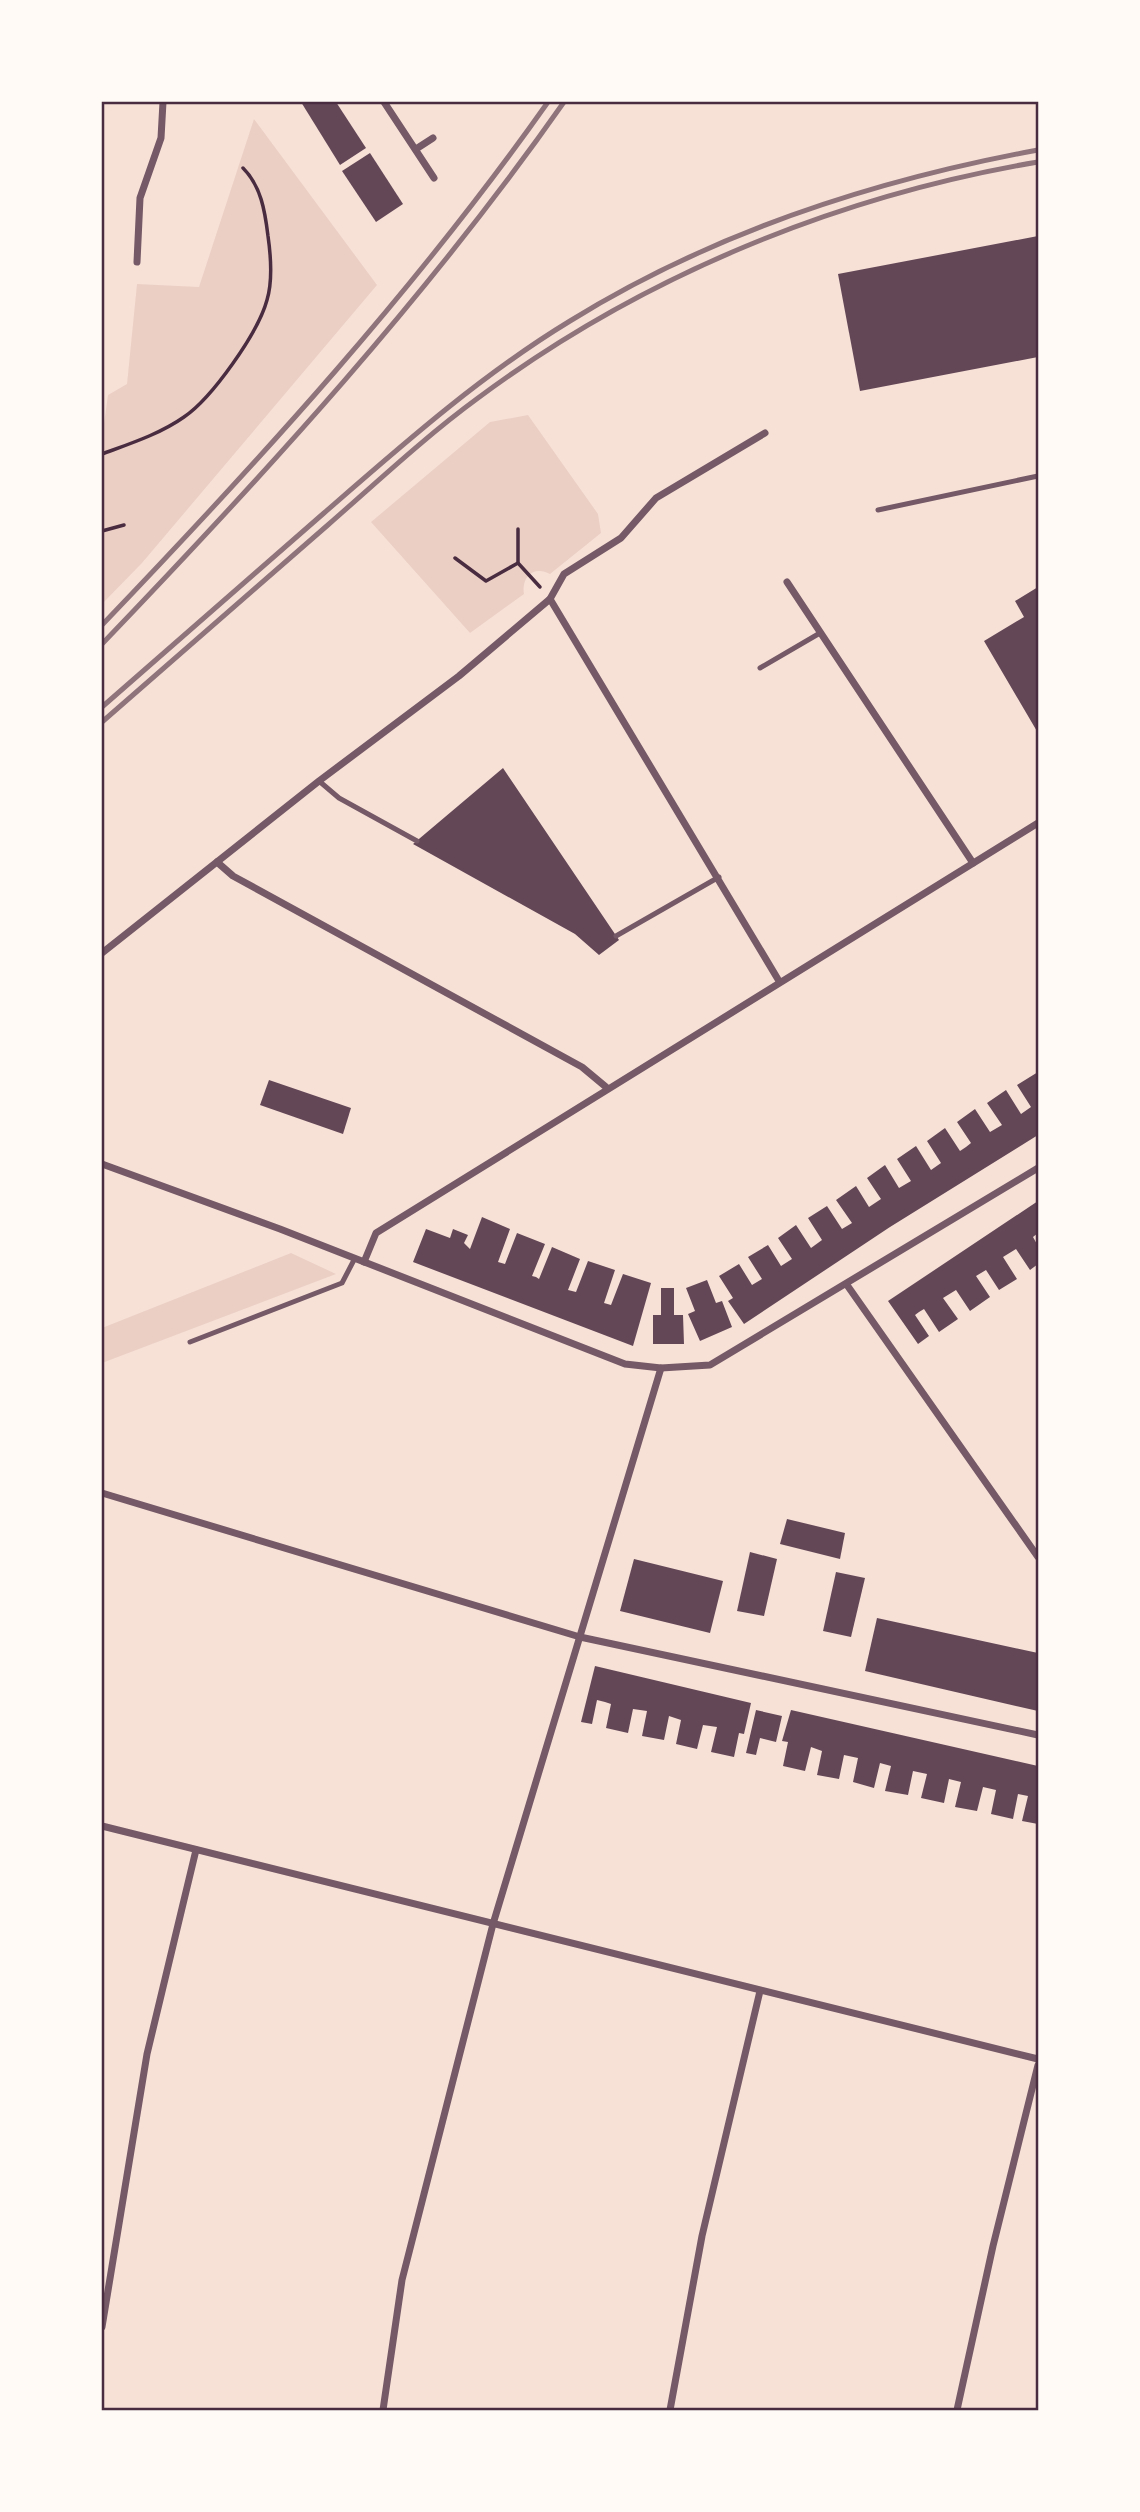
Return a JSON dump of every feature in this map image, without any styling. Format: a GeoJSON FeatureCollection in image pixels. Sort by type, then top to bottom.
{"type":"FeatureCollection","features":[{"type":"Feature","properties":{"kind":"street"},"geometry":{"type":"LineString","coordinates":[[136,262],[140,198],[161,138],[163,102]]}},
{"type":"Feature","properties":{"kind":"street"},"geometry":{"type":"LineString","coordinates":[[384,102],[435,178]]}},
{"type":"Feature","properties":{"kind":"street"},"geometry":{"type":"LineString","coordinates":[[416,149],[433,138]]}},
{"type":"Feature","properties":{"kind":"street"},"geometry":{"type":"LineString","coordinates":[[102,953],[319,781],[459,676],[550,599],[564,574],[621,538],[656,498],[765,433]]}},
{"type":"Feature","properties":{"kind":"street"},"geometry":{"type":"LineString","coordinates":[[787,582],[973,863]]}},
{"type":"Feature","properties":{"kind":"street"},"geometry":{"type":"LineString","coordinates":[[550,599],[779,981]]}},
{"type":"Feature","properties":{"kind":"street"},"geometry":{"type":"LineString","coordinates":[[364,1262],[376,1233],[506,1155],[606,1087],[1038,822]]}},
{"type":"Feature","properties":{"kind":"street"},"geometry":{"type":"LineString","coordinates":[[217,862],[233,876],[582,1067],[606,1087]]}},
{"type":"Feature","properties":{"kind":"street"},"geometry":{"type":"LineString","coordinates":[[102,1164],[355,1258],[625,1364],[662,1368],[710,1364],[847,1285],[1038,1168]]}},
{"type":"Feature","properties":{"kind":"street"},"geometry":{"type":"LineString","coordinates":[[847,1285],[1038,1557]]}},
{"type":"Feature","properties":{"kind":"street"},"geometry":{"type":"LineString","coordinates":[[383,2410],[402,2280],[494,1924],[662,1368]]}},
{"type":"Feature","properties":{"kind":"street"},"geometry":{"type":"LineString","coordinates":[[102,1493],[580,1637],[1038,1735]]}},
{"type":"Feature","properties":{"kind":"street"},"geometry":{"type":"LineString","coordinates":[[102,1826],[1038,2059]]}},
{"type":"Feature","properties":{"kind":"street"},"geometry":{"type":"LineString","coordinates":[[102,2327],[147,2054],[196,1850]]}},
{"type":"Feature","properties":{"kind":"street"},"geometry":{"type":"LineString","coordinates":[[670,2410],[702,2236],[760,1991]]}},
{"type":"Feature","properties":{"kind":"street"},"geometry":{"type":"LineString","coordinates":[[957,2410],[993,2246],[1038,2065]]}},
{"type":"Feature","properties":{"kind":"lane"},"geometry":{"type":"LineString","coordinates":[[878,510],[1038,476]]}},
{"type":"Feature","properties":{"kind":"lane"},"geometry":{"type":"LineString","coordinates":[[760,668],[820,633]]}},
{"type":"Feature","properties":{"kind":"lane"},"geometry":{"type":"LineString","coordinates":[[319,781],[339,798],[417,841]]}},
{"type":"Feature","properties":{"kind":"lane"},"geometry":{"type":"LineString","coordinates":[[616,936],[719,877]]}},
{"type":"Feature","properties":{"kind":"lane"},"geometry":{"type":"LineString","coordinates":[[190,1342],[342,1283],[355,1258]]}},
{"type":"Feature","properties":{"kind":"path"},"geometry":{"type":"LineString","coordinates":[[102,454],[136,442],[186,416],[220,380],[242,350],[267,300],[271,263],[267,221],[256,181],[243,168]]}},
{"type":"Feature","properties":{"kind":"path"},"geometry":{"type":"LineString","coordinates":[[102,531],[124,525]]}},
{"type":"Feature","properties":{"kind":"path"},"geometry":{"type":"LineString","coordinates":[[518,528],[519,563],[550,599]]}},
{"type":"Feature","properties":{"kind":"path"},"geometry":{"type":"LineString","coordinates":[[454,558],[486,581],[519,563]]}},
{"type":"Feature","properties":{"kind":"shaded area"},"geometry":{"type":"Polygon","coordinates":[[[254,119],[377,285],[142,563],[102,604],[102,438],[108,395],[127,384],[137,284],[199,287],[254,119]]]}},
{"type":"Feature","properties":{"kind":"shaded area"},"geometry":{"type":"Polygon","coordinates":[[[528,415],[598,514],[601,533],[550,574],[539,571],[530,574],[525,582],[524,594],[470,633],[371,522],[490,422],[528,415]]]}},
{"type":"Feature","properties":{"kind":"shaded area"},"geometry":{"type":"Polygon","coordinates":[[[291,1253],[336,1274],[102,1363],[102,1328],[291,1253]]]}},
{"type":"Feature","properties":{"kind":"building"},"geometry":{"type":"Polygon","coordinates":[[[301,102],[336,102],[366,148],[340,165],[301,102]]]}},
{"type":"Feature","properties":{"kind":"building"},"geometry":{"type":"Polygon","coordinates":[[[370,153],[403,204],[376,222],[342,171],[370,153]]]}},
{"type":"Feature","properties":{"kind":"building"},"geometry":{"type":"Polygon","coordinates":[[[1038,236],[1038,357],[860,391],[838,274],[1038,236]]]}},
{"type":"Feature","properties":{"kind":"building"},"geometry":{"type":"Polygon","coordinates":[[[1038,587],[1038,733],[984,641],[1024,617],[1015,601],[1038,587]]]}},
{"type":"Feature","properties":{"kind":"building"},"geometry":{"type":"Polygon","coordinates":[[[503,768],[619,940],[599,955],[575,934],[413,844],[503,768]]]}},
{"type":"Feature","properties":{"kind":"building"},"geometry":{"type":"Polygon","coordinates":[[[1038,1072],[1038,1135],[890,1227],[744,1324],[728,1301],[733,1298],[719,1276],[739,1264],[752,1285],[762,1279],[748,1257],[768,1245],[781,1266],[792,1259],[778,1238],[796,1225],[811,1248],[822,1240],[808,1218],[827,1206],[842,1229],[852,1223],[836,1200],[856,1186],[869,1207],[881,1199],[867,1178],[885,1165],[899,1188],[911,1181],[897,1159],[916,1146],[931,1170],[941,1163],[927,1141],[945,1128],[960,1151],[966,1147],[971,1143],[957,1122],[975,1109],[990,1132],[1002,1125],[987,1103],[1006,1090],[1021,1114],[1031,1107],[1017,1085],[1038,1072]]]}},
{"type":"Feature","properties":{"kind":"building"},"geometry":{"type":"Polygon","coordinates":[[[269,1080],[351,1108],[343,1134],[260,1105],[269,1080]]]}},
{"type":"Feature","properties":{"kind":"building"},"geometry":{"type":"Polygon","coordinates":[[[1038,1201],[1038,1233],[1033,1237],[1038,1246],[1038,1264],[1030,1270],[1016,1249],[1003,1257],[1017,1279],[999,1290],[986,1270],[976,1276],[990,1297],[970,1311],[956,1290],[943,1298],[958,1319],[939,1332],[924,1309],[919,1312],[915,1315],[929,1336],[918,1344],[888,1301],[1038,1201]]]}},
{"type":"Feature","properties":{"kind":"building"},"geometry":{"type":"Polygon","coordinates":[[[482,1217],[510,1229],[498,1262],[505,1264],[517,1233],[545,1244],[532,1276],[539,1279],[552,1247],[580,1259],[568,1290],[576,1292],[588,1261],[615,1270],[604,1303],[611,1305],[623,1274],[651,1283],[633,1346],[413,1262],[426,1229],[450,1238],[453,1229],[468,1235],[464,1243],[470,1249],[482,1217]]]}},
{"type":"Feature","properties":{"kind":"building"},"geometry":{"type":"Polygon","coordinates":[[[707,1280],[716,1303],[722,1301],[732,1327],[700,1341],[688,1314],[695,1311],[686,1288],[707,1280]]]}},
{"type":"Feature","properties":{"kind":"building"},"geometry":{"type":"Polygon","coordinates":[[[661,1288],[674,1288],[674,1315],[683,1315],[684,1344],[653,1344],[653,1315],[661,1315],[661,1288]]]}},
{"type":"Feature","properties":{"kind":"building"},"geometry":{"type":"Polygon","coordinates":[[[787,1519],[845,1533],[840,1559],[780,1544],[787,1519]]]}},
{"type":"Feature","properties":{"kind":"building"},"geometry":{"type":"Polygon","coordinates":[[[750,1552],[777,1559],[764,1616],[737,1611],[750,1552]]]}},
{"type":"Feature","properties":{"kind":"building"},"geometry":{"type":"Polygon","coordinates":[[[634,1559],[723,1581],[710,1633],[620,1611],[634,1559]]]}},
{"type":"Feature","properties":{"kind":"building"},"geometry":{"type":"Polygon","coordinates":[[[836,1572],[865,1578],[851,1637],[823,1631],[836,1572]]]}},
{"type":"Feature","properties":{"kind":"building"},"geometry":{"type":"Polygon","coordinates":[[[877,1618],[1038,1653],[1038,1711],[865,1671],[877,1618]]]}},
{"type":"Feature","properties":{"kind":"building"},"geometry":{"type":"Polygon","coordinates":[[[595,1666],[751,1703],[744,1734],[739,1733],[734,1757],[711,1752],[717,1727],[703,1725],[697,1749],[676,1744],[681,1720],[669,1716],[664,1740],[642,1736],[647,1711],[633,1709],[628,1733],[606,1728],[611,1704],[597,1700],[592,1724],[581,1722],[595,1666]]]}},
{"type":"Feature","properties":{"kind":"building"},"geometry":{"type":"Polygon","coordinates":[[[756,1710],[782,1716],[776,1742],[760,1738],[756,1755],[746,1753],[756,1710]]]}},
{"type":"Feature","properties":{"kind":"building"},"geometry":{"type":"Polygon","coordinates":[[[791,1710],[1038,1766],[1038,1824],[1022,1821],[1028,1796],[1018,1794],[1013,1819],[991,1814],[996,1790],[983,1787],[977,1811],[955,1807],[961,1782],[949,1779],[944,1803],[921,1798],[927,1774],[913,1771],[908,1795],[885,1791],[891,1766],[880,1763],[874,1788],[853,1782],[858,1758],[844,1755],[839,1779],[817,1775],[822,1751],[811,1747],[805,1771],[783,1766],[788,1742],[782,1741],[791,1710]]]}},
{"type":"Feature","properties":{"kind":"railway"},"geometry":{"type":"LineString","coordinates":[[102,625],[220,500],[335,372],[445,239],[548,102]]}},
{"type":"Feature","properties":{"kind":"railway"},"geometry":{"type":"LineString","coordinates":[[102,644],[344,382],[458,244],[564,102]]}},
{"type":"Feature","properties":{"kind":"railway"},"geometry":{"type":"LineString","coordinates":[[102,707],[413,437],[505,364],[570,321],[680,261],[796,214],[916,177],[1038,150]]}},
{"type":"Feature","properties":{"kind":"railway"},"geometry":{"type":"LineString","coordinates":[[102,722],[440,428],[541,354],[606,314],[744,247],[816,219],[889,196],[1038,162]]}}]}
